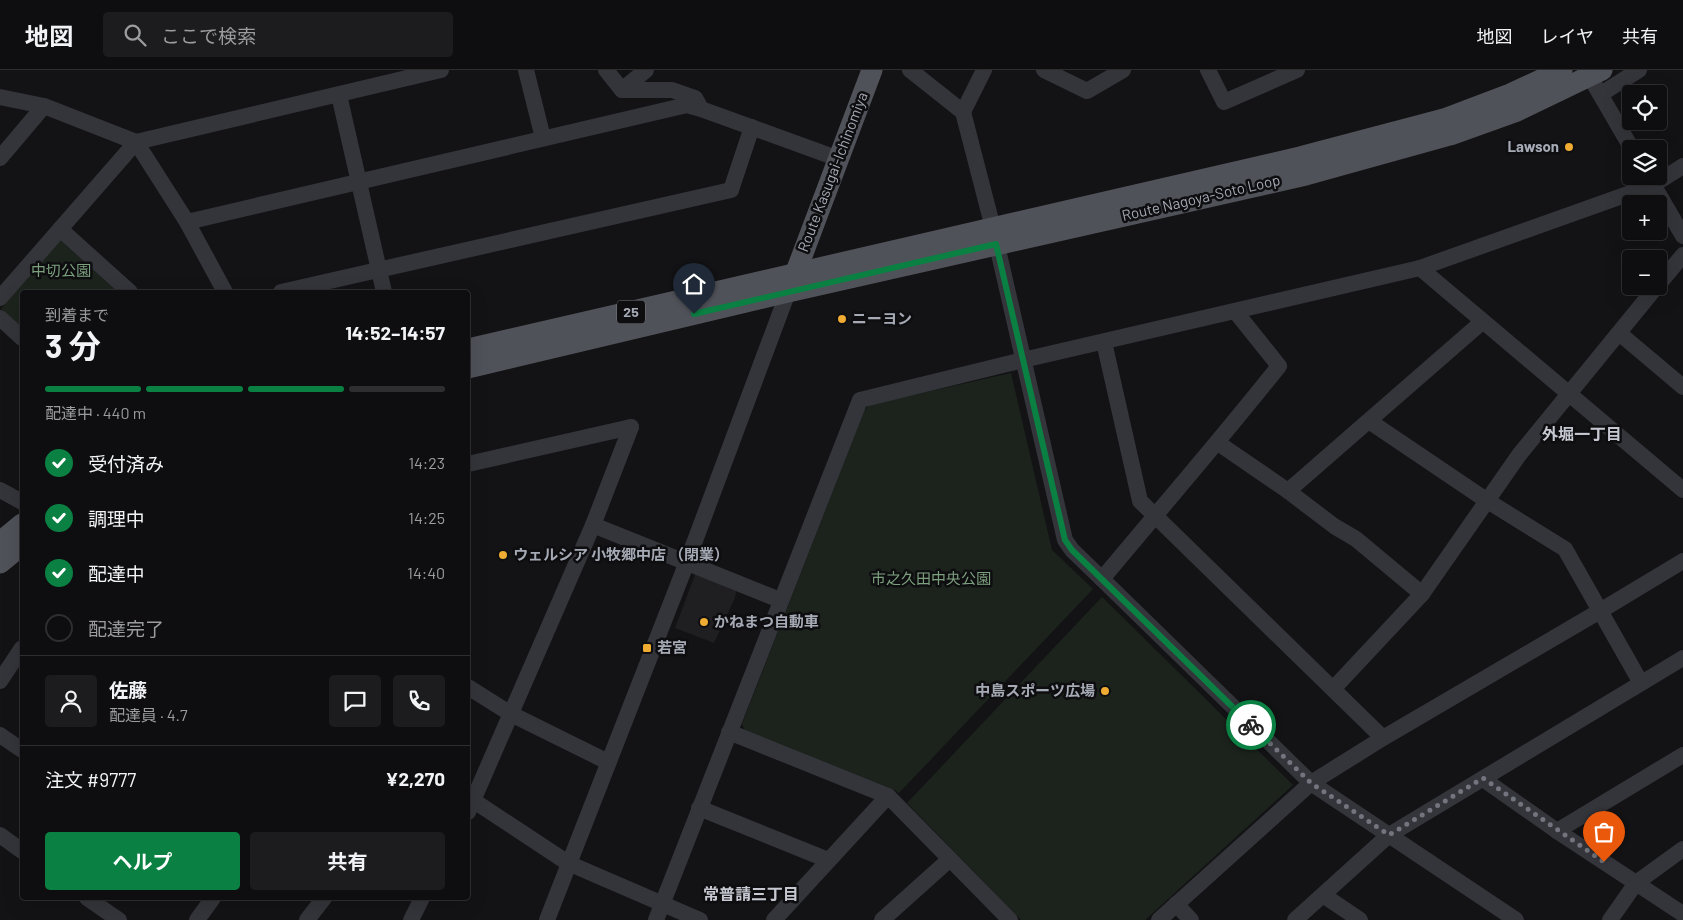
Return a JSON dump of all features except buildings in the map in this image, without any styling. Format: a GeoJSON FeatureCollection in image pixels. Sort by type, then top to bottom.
{"type":"FeatureCollection","features":[{"type":"Feature","properties":{"kind":"main road","name":"Route Kasugai-Ichinomiya"},"geometry":{"type":"LineString","coordinates":[[791,283],[872,70]]}},
{"type":"Feature","properties":{"kind":"main road","name":"Route Nagoya-Soto Loop"},"geometry":{"type":"LineString","coordinates":[[791,283],[995,236],[1444,119],[1510,94],[1562,70]]}},
{"type":"Feature","properties":{"kind":"main road","name":"Route Nagoya-Soto Loop"},"geometry":{"type":"LineString","coordinates":[[995,236],[1306,175],[1450,135],[1517,111],[1595,78]]}},
{"type":"Feature","properties":{"kind":"main road","name":"25"},"geometry":{"type":"LineString","coordinates":[[470,349],[791,283]]}},
{"type":"Feature","properties":{"kind":"main road","name":"25"},"geometry":{"type":"LineString","coordinates":[[470,367],[791,283]]}},
{"type":"Feature","properties":{"kind":"main road"},"geometry":{"type":"LineString","coordinates":[[0,542],[20,526]]}},
{"type":"Feature","properties":{"kind":"main road"},"geometry":{"type":"LineString","coordinates":[[0,563],[20,547]]}},
{"type":"Feature","properties":{"kind":"street"},"geometry":{"type":"LineString","coordinates":[[0,97],[44,106],[136,142],[438,70]]}},
{"type":"Feature","properties":{"kind":"street"},"geometry":{"type":"LineString","coordinates":[[526,70],[543,138]]}},
{"type":"Feature","properties":{"kind":"street"},"geometry":{"type":"LineString","coordinates":[[606,70],[622,90]]}},
{"type":"Feature","properties":{"kind":"street"},"geometry":{"type":"LineString","coordinates":[[622,90],[646,70]]}},
{"type":"Feature","properties":{"kind":"street"},"geometry":{"type":"LineString","coordinates":[[910,70],[963,112],[995,236],[1065,540],[1072,550],[1311,783],[1516,920]]}},
{"type":"Feature","properties":{"kind":"street"},"geometry":{"type":"LineString","coordinates":[[963,112],[984,70]]}},
{"type":"Feature","properties":{"kind":"street"},"geometry":{"type":"LineString","coordinates":[[1044,70],[1087,91],[1123,70]]}},
{"type":"Feature","properties":{"kind":"street"},"geometry":{"type":"LineString","coordinates":[[1208,70],[1224,102],[1297,70]]}},
{"type":"Feature","properties":{"kind":"street"},"geometry":{"type":"LineString","coordinates":[[1627,140],[1595,78],[1639,70]]}},
{"type":"Feature","properties":{"kind":"street"},"geometry":{"type":"LineString","coordinates":[[622,90],[672,90],[695,98],[701,109]]}},
{"type":"Feature","properties":{"kind":"street"},"geometry":{"type":"LineString","coordinates":[[340,94],[384,290]]}},
{"type":"Feature","properties":{"kind":"street"},"geometry":{"type":"LineString","coordinates":[[0,158],[44,106]]}},
{"type":"Feature","properties":{"kind":"street"},"geometry":{"type":"LineString","coordinates":[[187,222],[687,106],[701,109],[839,159]]}},
{"type":"Feature","properties":{"kind":"street"},"geometry":{"type":"LineString","coordinates":[[290,290],[731,190],[752,127]]}},
{"type":"Feature","properties":{"kind":"street"},"geometry":{"type":"LineString","coordinates":[[136,142],[187,222],[224,290]]}},
{"type":"Feature","properties":{"kind":"street"},"geometry":{"type":"LineString","coordinates":[[0,298],[136,142]]}},
{"type":"Feature","properties":{"kind":"street"},"geometry":{"type":"LineString","coordinates":[[1667,173],[1683,166]]}},
{"type":"Feature","properties":{"kind":"street"},"geometry":{"type":"LineString","coordinates":[[656,920],[860,400],[1023,360],[1420,268],[1639,185]]}},
{"type":"Feature","properties":{"kind":"street"},"geometry":{"type":"LineString","coordinates":[[1652,185],[1683,236]]}},
{"type":"Feature","properties":{"kind":"street"},"geometry":{"type":"LineString","coordinates":[[60,229],[128,290]]}},
{"type":"Feature","properties":{"kind":"street"},"geometry":{"type":"LineString","coordinates":[[1667,274],[1683,255]]}},
{"type":"Feature","properties":{"kind":"street"},"geometry":{"type":"LineString","coordinates":[[1420,268],[1683,490]]}},
{"type":"Feature","properties":{"kind":"street"},"geometry":{"type":"LineString","coordinates":[[547,920],[687,562],[791,283]]}},
{"type":"Feature","properties":{"kind":"street"},"geometry":{"type":"LineString","coordinates":[[1332,689],[1422,594],[1519,454],[1650,295]]}},
{"type":"Feature","properties":{"kind":"street"},"geometry":{"type":"LineString","coordinates":[[1102,579],[1218,443],[1279,366],[1236,311]]}},
{"type":"Feature","properties":{"kind":"street"},"geometry":{"type":"LineString","coordinates":[[0,318],[20,336]]}},
{"type":"Feature","properties":{"kind":"street"},"geometry":{"type":"LineString","coordinates":[[1288,492],[1482,322]]}},
{"type":"Feature","properties":{"kind":"street"},"geometry":{"type":"LineString","coordinates":[[1619,333],[1683,387]]}},
{"type":"Feature","properties":{"kind":"street"},"geometry":{"type":"LineString","coordinates":[[1104,342],[1140,501],[1382,738]]}},
{"type":"Feature","properties":{"kind":"street"},"geometry":{"type":"LineString","coordinates":[[1369,421],[1486,500],[1565,549],[1641,683]]}},
{"type":"Feature","properties":{"kind":"street"},"geometry":{"type":"LineString","coordinates":[[470,464],[631,427],[593,525],[470,803],[568,863],[700,920]]}},
{"type":"Feature","properties":{"kind":"street"},"geometry":{"type":"LineString","coordinates":[[1218,443],[1334,526],[1356,539],[1422,594]]}},
{"type":"Feature","properties":{"kind":"street"},"geometry":{"type":"LineString","coordinates":[[0,490],[20,501]]}},
{"type":"Feature","properties":{"kind":"street"},"geometry":{"type":"LineString","coordinates":[[593,525],[780,600]]}},
{"type":"Feature","properties":{"kind":"street"},"geometry":{"type":"LineString","coordinates":[[1159,920],[1311,783],[1382,738],[1600,612],[1683,560]]}},
{"type":"Feature","properties":{"kind":"street"},"geometry":{"type":"LineString","coordinates":[[0,681],[20,651]]}},
{"type":"Feature","properties":{"kind":"street"},"geometry":{"type":"LineString","coordinates":[[1295,920],[1389,835],[1683,658]]}},
{"type":"Feature","properties":{"kind":"street"},"geometry":{"type":"LineString","coordinates":[[470,688],[511,714],[608,762]]}},
{"type":"Feature","properties":{"kind":"street"},"geometry":{"type":"LineString","coordinates":[[729,732],[888,796],[1010,920]]}},
{"type":"Feature","properties":{"kind":"street"},"geometry":{"type":"LineString","coordinates":[[0,734],[20,749]]}},
{"type":"Feature","properties":{"kind":"street"},"geometry":{"type":"LineString","coordinates":[[1557,831],[1683,755]]}},
{"type":"Feature","properties":{"kind":"street"},"geometry":{"type":"LineString","coordinates":[[1483,778],[1557,831],[1683,914]]}},
{"type":"Feature","properties":{"kind":"street"},"geometry":{"type":"LineString","coordinates":[[774,920],[888,796]]}},
{"type":"Feature","properties":{"kind":"street"},"geometry":{"type":"LineString","coordinates":[[699,808],[828,860]]}},
{"type":"Feature","properties":{"kind":"street"},"geometry":{"type":"LineString","coordinates":[[0,835],[20,850]]}},
{"type":"Feature","properties":{"kind":"street"},"geometry":{"type":"LineString","coordinates":[[1610,920],[1636,883],[1683,849]]}},
{"type":"Feature","properties":{"kind":"street"},"geometry":{"type":"LineString","coordinates":[[882,920],[950,858]]}},
{"type":"Feature","properties":{"kind":"street"},"geometry":{"type":"LineString","coordinates":[[1323,895],[1360,920]]}},
{"type":"Feature","properties":{"kind":"street"},"geometry":{"type":"LineString","coordinates":[[90,900],[119,920]]}},
{"type":"Feature","properties":{"kind":"street"},"geometry":{"type":"LineString","coordinates":[[197,920],[212,900]]}},
{"type":"Feature","properties":{"kind":"street"},"geometry":{"type":"LineString","coordinates":[[307,920],[322,900]]}},
{"type":"Feature","properties":{"kind":"street"},"geometry":{"type":"LineString","coordinates":[[411,920],[421,900]]}},
{"type":"Feature","properties":{"kind":"street"},"geometry":{"type":"LineString","coordinates":[[1176,904],[1191,920]]}},
{"type":"Feature","properties":{"kind":"shaded area"},"geometry":{"type":"Polygon","coordinates":[[[706,573],[738,586],[734,600],[714,643],[675,628],[695,575],[706,573]]]}},
{"type":"Feature","properties":{"kind":"green space","name":"中切公園"},"geometry":{"type":"Polygon","coordinates":[[[60,240],[116,290],[20,290],[20,326],[1,309],[60,240]]]}},
{"type":"Feature","properties":{"kind":"green space","name":"市之久田中央公園"},"geometry":{"type":"Polygon","coordinates":[[[1011,373],[1052,550],[1093,589],[899,793],[745,731],[742,724],[864,411],[869,405],[1011,373]]]}},
{"type":"Feature","properties":{"kind":"green space","name":"中島スポーツ広場"},"geometry":{"type":"Polygon","coordinates":[[[1102,597],[1293,785],[1145,920],[1021,920],[907,803],[1102,597]]]}},
{"type":"Feature","properties":{"kind":"way so far"},"geometry":{"type":"LineString","coordinates":[[1251,725],[1311,783],[1389,835],[1483,778],[1604,862]]}},
{"type":"Feature","properties":{"kind":"place","name":"Lawson"},"geometry":{"type":"Point","coordinates":[1569,147]}},
{"type":"Feature","properties":{"kind":"place","name":"ニーヨン"},"geometry":{"type":"Point","coordinates":[842,319]}},
{"type":"Feature","properties":{"kind":"place","name":"ウェルシア 小牧郷中店 （閉業）"},"geometry":{"type":"Point","coordinates":[503,555]}},
{"type":"Feature","properties":{"kind":"place","name":"かねまつ自動車"},"geometry":{"type":"Point","coordinates":[704,622]}},
{"type":"Feature","properties":{"kind":"place","name":"若宮"},"geometry":{"type":"Point","coordinates":[647,648]}},
{"type":"Feature","properties":{"kind":"place","name":"中島スポーツ広場"},"geometry":{"type":"Point","coordinates":[1105,691]}},
{"type":"Feature","properties":{"kind":"district","name":"外堀一丁目"},"geometry":{"type":"Point","coordinates":[1582,434]}},
{"type":"Feature","properties":{"kind":"district","name":"常普請三丁目"},"geometry":{"type":"Point","coordinates":[751,894]}},
{"type":"Feature","properties":{"kind":"route"},"geometry":{"type":"LineString","coordinates":[[694,314],[996,244],[1065,540],[1072,550],[1251,725]]}}]}
